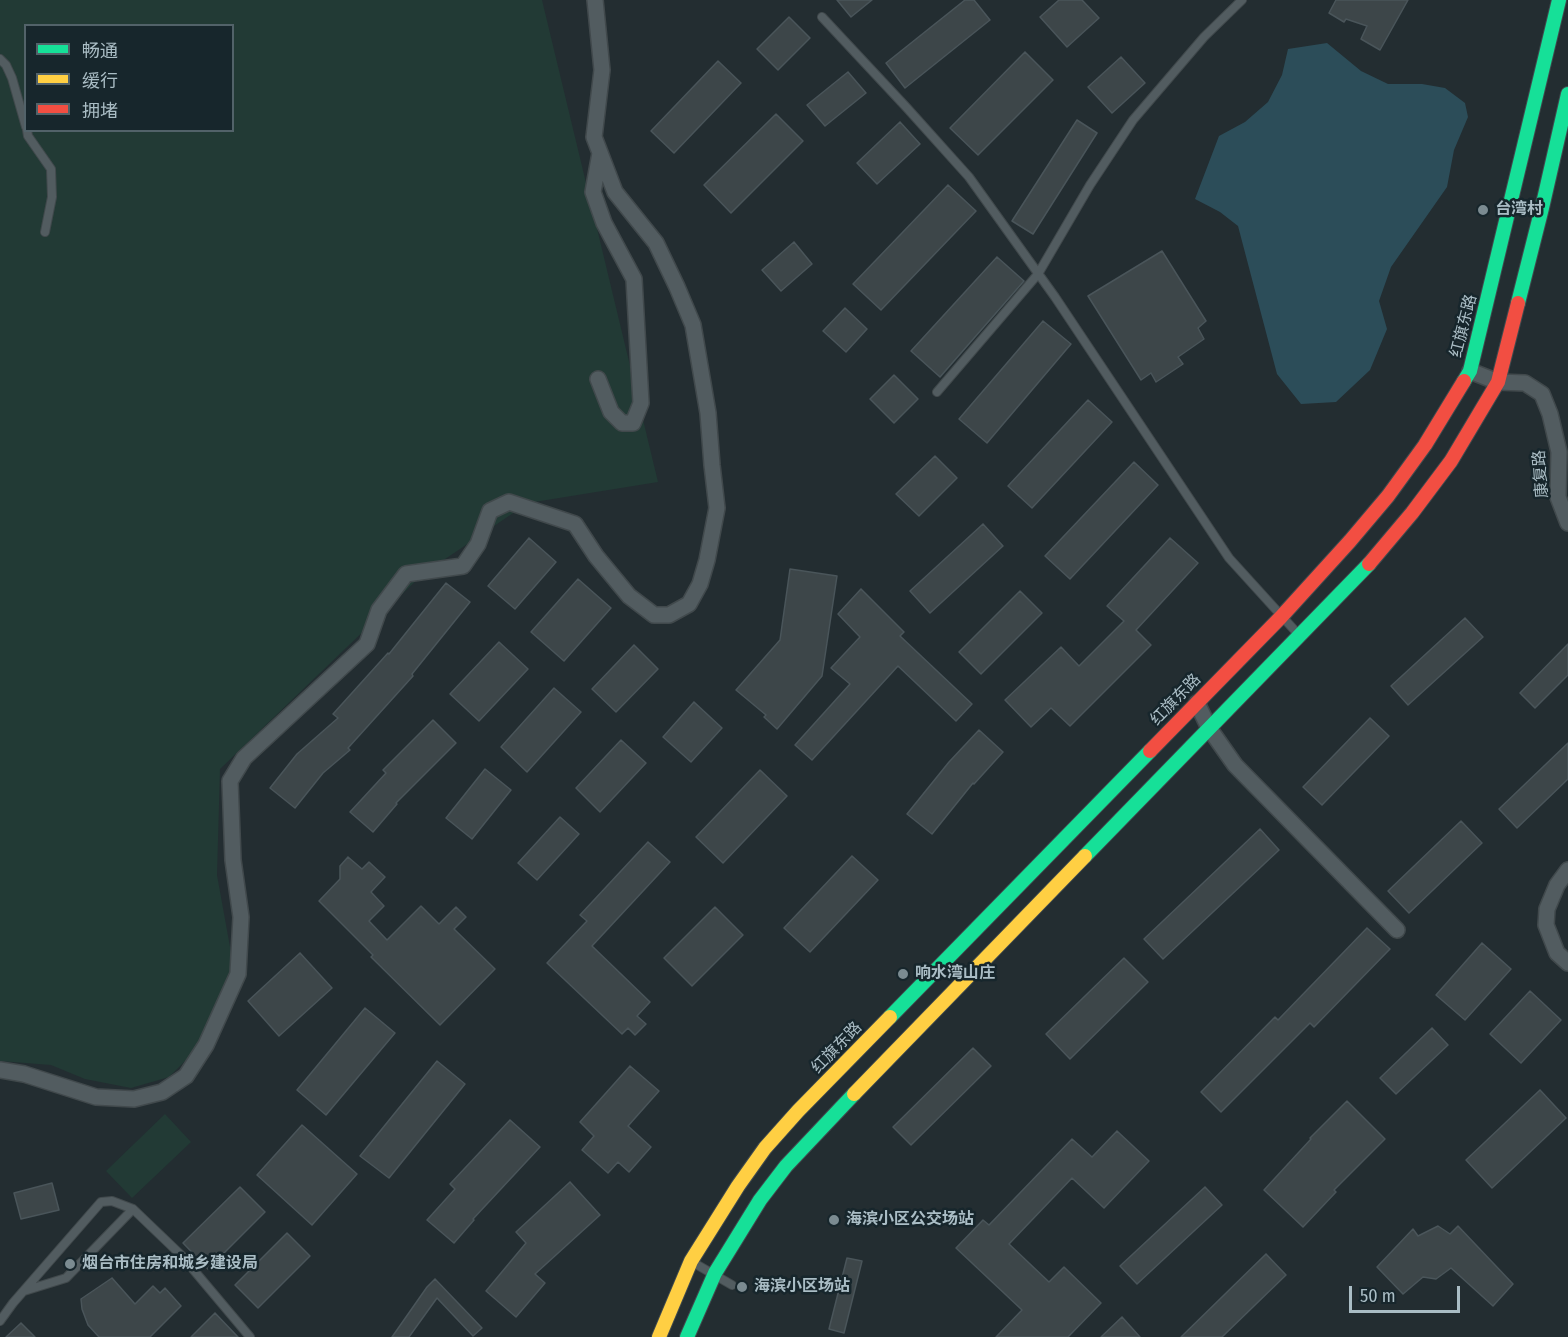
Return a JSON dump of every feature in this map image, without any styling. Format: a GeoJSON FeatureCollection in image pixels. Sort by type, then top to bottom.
{"type":"FeatureCollection","features":[{"type":"Feature","properties":{"kind":"main road","name":"红旗东路"},"geometry":{"type":"LineString","coordinates":[[659,1337],[691,1261],[758,1158],[792,1119],[1281,617],[1388,496],[1425,445],[1470,371],[1559,0]]}},
{"type":"Feature","properties":{"kind":"main road"},"geometry":{"type":"LineString","coordinates":[[687,1337],[715,1274],[760,1200],[786,1166],[877,1069],[1372,561],[1412,513],[1451,460],[1498,382],[1568,94]]}},
{"type":"Feature","properties":{"kind":"street"},"geometry":{"type":"LineString","coordinates":[[0,1070],[24,1074],[96,1097],[134,1099],[162,1092],[186,1076],[207,1045],[238,974],[242,917],[233,860],[230,781],[244,759],[367,644],[379,610],[406,574],[463,566],[478,544],[490,511],[509,502],[575,524],[596,556],[629,596],[654,615],[669,615],[689,604],[700,584],[707,560],[717,508],[708,413],[693,325],[656,243],[615,192],[594,137],[602,70],[595,0]]}},
{"type":"Feature","properties":{"kind":"street"},"geometry":{"type":"LineString","coordinates":[[598,379],[611,412],[622,423],[633,423],[641,403],[633,279],[604,223],[593,192],[600,153]]}},
{"type":"Feature","properties":{"kind":"street","name":"康复路"},"geometry":{"type":"LineString","coordinates":[[1470,371],[1498,382],[1525,383],[1542,394],[1550,414],[1559,452],[1558,497],[1568,523]]}},
{"type":"Feature","properties":{"kind":"street"},"geometry":{"type":"LineString","coordinates":[[1197,703],[1209,728],[1235,765],[1397,930]]}},
{"type":"Feature","properties":{"kind":"street"},"geometry":{"type":"LineString","coordinates":[[1568,870],[1557,885],[1547,909],[1546,925],[1557,953],[1568,963]]}},
{"type":"Feature","properties":{"kind":"lane"},"geometry":{"type":"LineString","coordinates":[[937,392],[1038,274],[1090,185],[1133,120],[1204,38],[1242,0]]}},
{"type":"Feature","properties":{"kind":"lane"},"geometry":{"type":"LineString","coordinates":[[822,17],[969,177],[1038,274],[1229,558],[1299,636]]}},
{"type":"Feature","properties":{"kind":"lane"},"geometry":{"type":"LineString","coordinates":[[0,59],[6,65],[12,78],[24,122]]}},
{"type":"Feature","properties":{"kind":"lane"},"geometry":{"type":"LineString","coordinates":[[27,132],[51,169],[52,197],[45,232]]}},
{"type":"Feature","properties":{"kind":"lane"},"geometry":{"type":"LineString","coordinates":[[0,1321],[101,1202],[112,1201],[133,1209],[181,1255],[250,1337]]}},
{"type":"Feature","properties":{"kind":"lane"},"geometry":{"type":"LineString","coordinates":[[23,1292],[66,1278],[133,1209]]}},
{"type":"Feature","properties":{"kind":"lane"},"geometry":{"type":"LineString","coordinates":[[691,1261],[732,1285]]}},
{"type":"Feature","properties":{"kind":"green space"},"geometry":{"type":"Polygon","coordinates":[[[0,0],[542,0],[658,482],[528,503],[423,574],[220,769],[217,875],[234,969],[199,1047],[169,1077],[131,1088],[85,1079],[51,1065],[0,1061],[0,0]]]}},
{"type":"Feature","properties":{"kind":"green space"},"geometry":{"type":"Polygon","coordinates":[[[165,1114],[191,1142],[132,1198],[106,1171],[165,1114]]]}},
{"type":"Feature","properties":{"kind":"water"},"geometry":{"type":"Polygon","coordinates":[[[1327,43],[1361,71],[1388,84],[1422,84],[1445,88],[1465,103],[1468,117],[1454,150],[1447,187],[1391,267],[1379,301],[1387,329],[1370,370],[1336,402],[1301,404],[1277,374],[1238,226],[1220,212],[1195,199],[1219,136],[1245,122],[1268,102],[1282,75],[1288,49],[1327,43]]]}},
{"type":"Feature","properties":{"kind":"building"},"geometry":{"type":"Polygon","coordinates":[[[837,0],[872,0],[851,17],[837,0]]]}},
{"type":"Feature","properties":{"kind":"building"},"geometry":{"type":"Polygon","coordinates":[[[965,0],[974,0],[990,20],[905,88],[886,63],[965,0]]]}},
{"type":"Feature","properties":{"kind":"building"},"geometry":{"type":"Polygon","coordinates":[[[1059,0],[1082,0],[1099,18],[1067,47],[1040,17],[1059,0]]]}},
{"type":"Feature","properties":{"kind":"building"},"geometry":{"type":"Polygon","coordinates":[[[1336,0],[1408,0],[1380,50],[1361,39],[1367,26],[1346,19],[1344,22],[1329,13],[1336,0]]]}},
{"type":"Feature","properties":{"kind":"building"},"geometry":{"type":"Polygon","coordinates":[[[789,17],[810,38],[778,70],[757,49],[789,17]]]}},
{"type":"Feature","properties":{"kind":"building"},"geometry":{"type":"Polygon","coordinates":[[[1025,52],[1053,80],[978,155],[950,128],[1025,52]]]}},
{"type":"Feature","properties":{"kind":"building"},"geometry":{"type":"Polygon","coordinates":[[[1121,57],[1145,83],[1112,113],[1088,87],[1121,57]]]}},
{"type":"Feature","properties":{"kind":"building"},"geometry":{"type":"Polygon","coordinates":[[[718,61],[741,83],[674,153],[651,131],[718,61]]]}},
{"type":"Feature","properties":{"kind":"building"},"geometry":{"type":"Polygon","coordinates":[[[848,72],[866,93],[825,126],[807,105],[848,72]]]}},
{"type":"Feature","properties":{"kind":"building"},"geometry":{"type":"Polygon","coordinates":[[[776,114],[803,141],[731,213],[704,185],[776,114]]]}},
{"type":"Feature","properties":{"kind":"building"},"geometry":{"type":"Polygon","coordinates":[[[1077,120],[1097,133],[1033,234],[1012,221],[1077,120]]]}},
{"type":"Feature","properties":{"kind":"building"},"geometry":{"type":"Polygon","coordinates":[[[900,122],[920,144],[877,184],[857,163],[900,122]]]}},
{"type":"Feature","properties":{"kind":"building"},"geometry":{"type":"Polygon","coordinates":[[[948,185],[976,211],[881,310],[853,284],[948,185]]]}},
{"type":"Feature","properties":{"kind":"building"},"geometry":{"type":"Polygon","coordinates":[[[794,242],[812,264],[781,291],[762,270],[794,242]]]}},
{"type":"Feature","properties":{"kind":"building"},"geometry":{"type":"Polygon","coordinates":[[[1162,251],[1206,321],[1198,328],[1204,339],[1178,357],[1183,364],[1156,382],[1151,373],[1141,380],[1088,296],[1162,251]]]}},
{"type":"Feature","properties":{"kind":"building"},"geometry":{"type":"Polygon","coordinates":[[[997,257],[1024,281],[940,377],[911,351],[997,257]]]}},
{"type":"Feature","properties":{"kind":"building"},"geometry":{"type":"Polygon","coordinates":[[[845,308],[867,329],[846,352],[823,331],[845,308]]]}},
{"type":"Feature","properties":{"kind":"building"},"geometry":{"type":"Polygon","coordinates":[[[1043,321],[1071,344],[987,443],[959,419],[1043,321]]]}},
{"type":"Feature","properties":{"kind":"building"},"geometry":{"type":"Polygon","coordinates":[[[894,375],[918,399],[894,423],[870,399],[894,375]]]}},
{"type":"Feature","properties":{"kind":"building"},"geometry":{"type":"Polygon","coordinates":[[[1088,400],[1112,422],[1032,508],[1008,486],[1088,400]]]}},
{"type":"Feature","properties":{"kind":"building"},"geometry":{"type":"Polygon","coordinates":[[[935,456],[957,478],[919,516],[896,494],[935,456]]]}},
{"type":"Feature","properties":{"kind":"building"},"geometry":{"type":"Polygon","coordinates":[[[1134,462],[1158,485],[1070,579],[1045,556],[1134,462]]]}},
{"type":"Feature","properties":{"kind":"building"},"geometry":{"type":"Polygon","coordinates":[[[983,524],[1003,546],[930,613],[910,591],[983,524]]]}},
{"type":"Feature","properties":{"kind":"building"},"geometry":{"type":"Polygon","coordinates":[[[529,538],[556,562],[515,609],[488,586],[529,538]]]}},
{"type":"Feature","properties":{"kind":"building"},"geometry":{"type":"Polygon","coordinates":[[[1170,538],[1198,563],[1136,630],[1151,645],[1070,726],[1051,708],[1031,727],[1005,700],[1061,647],[1079,666],[1124,621],[1107,606],[1170,538]]]}},
{"type":"Feature","properties":{"kind":"building"},"geometry":{"type":"Polygon","coordinates":[[[790,569],[837,576],[822,676],[777,729],[764,717],[766,715],[736,690],[780,640],[790,569]]]}},
{"type":"Feature","properties":{"kind":"building"},"geometry":{"type":"Polygon","coordinates":[[[578,579],[611,608],[564,661],[531,632],[578,579]]]}},
{"type":"Feature","properties":{"kind":"building"},"geometry":{"type":"Polygon","coordinates":[[[446,583],[470,602],[412,674],[413,676],[348,748],[350,750],[323,773],[295,808],[270,788],[297,754],[338,718],[333,714],[389,654],[446,583]]]}},
{"type":"Feature","properties":{"kind":"building"},"geometry":{"type":"Polygon","coordinates":[[[861,589],[904,632],[900,636],[972,704],[956,721],[898,666],[812,760],[795,745],[850,684],[831,668],[860,637],[838,614],[861,589]]]}},
{"type":"Feature","properties":{"kind":"building"},"geometry":{"type":"Polygon","coordinates":[[[1020,591],[1042,613],[981,674],[959,652],[1020,591]]]}},
{"type":"Feature","properties":{"kind":"building"},"geometry":{"type":"Polygon","coordinates":[[[1465,618],[1483,637],[1408,705],[1391,686],[1465,618]]]}},
{"type":"Feature","properties":{"kind":"building"},"geometry":{"type":"Polygon","coordinates":[[[499,642],[528,669],[479,721],[450,694],[499,642]]]}},
{"type":"Feature","properties":{"kind":"building"},"geometry":{"type":"Polygon","coordinates":[[[1568,644],[1568,675],[1535,708],[1520,693],[1568,644]]]}},
{"type":"Feature","properties":{"kind":"building"},"geometry":{"type":"Polygon","coordinates":[[[634,645],[658,669],[616,712],[592,689],[634,645]]]}},
{"type":"Feature","properties":{"kind":"building"},"geometry":{"type":"Polygon","coordinates":[[[554,688],[581,712],[527,772],[501,747],[554,688]]]}},
{"type":"Feature","properties":{"kind":"building"},"geometry":{"type":"Polygon","coordinates":[[[694,702],[722,728],[691,762],[663,737],[694,702]]]}},
{"type":"Feature","properties":{"kind":"building"},"geometry":{"type":"Polygon","coordinates":[[[1370,718],[1389,736],[1322,805],[1303,787],[1370,718]]]}},
{"type":"Feature","properties":{"kind":"building"},"geometry":{"type":"Polygon","coordinates":[[[433,720],[456,743],[396,803],[373,832],[350,812],[386,773],[383,770],[433,720]]]}},
{"type":"Feature","properties":{"kind":"building"},"geometry":{"type":"Polygon","coordinates":[[[979,730],[1003,752],[973,783],[932,834],[907,814],[949,762],[979,730]]]}},
{"type":"Feature","properties":{"kind":"building"},"geometry":{"type":"Polygon","coordinates":[[[621,740],[646,763],[600,812],[576,788],[621,740]]]}},
{"type":"Feature","properties":{"kind":"building"},"geometry":{"type":"Polygon","coordinates":[[[1568,743],[1568,779],[1517,828],[1499,809],[1568,743]]]}},
{"type":"Feature","properties":{"kind":"building"},"geometry":{"type":"Polygon","coordinates":[[[485,769],[511,790],[472,839],[446,818],[485,769]]]}},
{"type":"Feature","properties":{"kind":"building"},"geometry":{"type":"Polygon","coordinates":[[[760,770],[787,796],[723,863],[696,837],[760,770]]]}},
{"type":"Feature","properties":{"kind":"building"},"geometry":{"type":"Polygon","coordinates":[[[560,817],[579,834],[537,880],[518,863],[560,817]]]}},
{"type":"Feature","properties":{"kind":"building"},"geometry":{"type":"Polygon","coordinates":[[[1461,821],[1482,843],[1409,913],[1388,891],[1461,821]]]}},
{"type":"Feature","properties":{"kind":"building"},"geometry":{"type":"Polygon","coordinates":[[[1260,829],[1279,850],[1163,959],[1144,939],[1260,829]]]}},
{"type":"Feature","properties":{"kind":"building"},"geometry":{"type":"Polygon","coordinates":[[[648,842],[670,862],[592,946],[650,1002],[637,1016],[646,1024],[635,1035],[628,1028],[622,1034],[547,963],[587,921],[580,915],[648,842]]]}},
{"type":"Feature","properties":{"kind":"building"},"geometry":{"type":"Polygon","coordinates":[[[852,856],[878,880],[810,952],[784,928],[852,856]]]}},
{"type":"Feature","properties":{"kind":"building"},"geometry":{"type":"Polygon","coordinates":[[[348,857],[362,869],[369,862],[385,877],[371,892],[384,906],[369,921],[387,940],[421,906],[439,924],[456,907],[466,917],[454,929],[495,969],[440,1025],[371,957],[373,955],[319,901],[340,879],[340,866],[348,857]]]}},
{"type":"Feature","properties":{"kind":"building"},"geometry":{"type":"Polygon","coordinates":[[[715,907],[743,935],[692,986],[664,958],[715,907]]]}},
{"type":"Feature","properties":{"kind":"building"},"geometry":{"type":"Polygon","coordinates":[[[1367,928],[1390,949],[1314,1027],[1310,1023],[1221,1112],[1201,1092],[1275,1017],[1278,1020],[1367,928]]]}},
{"type":"Feature","properties":{"kind":"building"},"geometry":{"type":"Polygon","coordinates":[[[1482,943],[1511,969],[1465,1020],[1436,995],[1482,943]]]}},
{"type":"Feature","properties":{"kind":"building"},"geometry":{"type":"Polygon","coordinates":[[[300,953],[332,988],[279,1036],[248,1001],[300,953]]]}},
{"type":"Feature","properties":{"kind":"building"},"geometry":{"type":"Polygon","coordinates":[[[1124,958],[1148,982],[1070,1059],[1046,1034],[1124,958]]]}},
{"type":"Feature","properties":{"kind":"building"},"geometry":{"type":"Polygon","coordinates":[[[1530,991],[1561,1020],[1521,1063],[1490,1034],[1530,991]]]}},
{"type":"Feature","properties":{"kind":"building"},"geometry":{"type":"Polygon","coordinates":[[[365,1008],[395,1033],[326,1115],[297,1090],[365,1008]]]}},
{"type":"Feature","properties":{"kind":"building"},"geometry":{"type":"Polygon","coordinates":[[[1432,1028],[1448,1045],[1396,1094],[1380,1078],[1432,1028]]]}},
{"type":"Feature","properties":{"kind":"building"},"geometry":{"type":"Polygon","coordinates":[[[973,1048],[991,1066],[911,1145],[893,1127],[973,1048]]]}},
{"type":"Feature","properties":{"kind":"building"},"geometry":{"type":"Polygon","coordinates":[[[437,1061],[465,1084],[389,1178],[360,1156],[437,1061]]]}},
{"type":"Feature","properties":{"kind":"building"},"geometry":{"type":"Polygon","coordinates":[[[630,1066],[659,1091],[628,1126],[651,1147],[629,1172],[618,1162],[608,1173],[582,1150],[594,1136],[580,1122],[630,1066]]]}},
{"type":"Feature","properties":{"kind":"building"},"geometry":{"type":"Polygon","coordinates":[[[1540,1090],[1566,1118],[1492,1188],[1466,1160],[1540,1090]]]}},
{"type":"Feature","properties":{"kind":"building"},"geometry":{"type":"Polygon","coordinates":[[[1347,1101],[1385,1139],[1334,1190],[1336,1192],[1303,1227],[1264,1190],[1310,1138],[1347,1101]]]}},
{"type":"Feature","properties":{"kind":"building"},"geometry":{"type":"Polygon","coordinates":[[[510,1120],[540,1147],[473,1219],[454,1243],[427,1220],[455,1189],[450,1184],[510,1120]]]}},
{"type":"Feature","properties":{"kind":"building"},"geometry":{"type":"Polygon","coordinates":[[[302,1125],[357,1174],[312,1225],[257,1175],[302,1125]]]}},
{"type":"Feature","properties":{"kind":"building"},"geometry":{"type":"Polygon","coordinates":[[[1117,1131],[1149,1161],[1104,1208],[1072,1178],[1009,1244],[1049,1282],[1064,1267],[1101,1303],[1068,1337],[996,1337],[1022,1310],[956,1248],[983,1220],[989,1225],[1072,1139],[1092,1157],[1117,1131]]]}},
{"type":"Feature","properties":{"kind":"building"},"geometry":{"type":"Polygon","coordinates":[[[570,1182],[600,1215],[535,1274],[545,1283],[516,1317],[486,1291],[526,1243],[516,1232],[570,1182]]]}},
{"type":"Feature","properties":{"kind":"building"},"geometry":{"type":"Polygon","coordinates":[[[52,1183],[59,1210],[21,1219],[14,1193],[52,1183]]]}},
{"type":"Feature","properties":{"kind":"building"},"geometry":{"type":"Polygon","coordinates":[[[240,1187],[265,1212],[208,1269],[183,1243],[240,1187]]]}},
{"type":"Feature","properties":{"kind":"building"},"geometry":{"type":"Polygon","coordinates":[[[1205,1187],[1222,1205],[1137,1284],[1120,1266],[1205,1187]]]}},
{"type":"Feature","properties":{"kind":"building"},"geometry":{"type":"Polygon","coordinates":[[[1438,1226],[1450,1234],[1458,1226],[1513,1284],[1493,1306],[1451,1268],[1436,1279],[1423,1277],[1403,1294],[1377,1267],[1413,1229],[1418,1236],[1438,1226]]]}},
{"type":"Feature","properties":{"kind":"building"},"geometry":{"type":"Polygon","coordinates":[[[287,1233],[310,1256],[258,1308],[235,1285],[287,1233]]]}},
{"type":"Feature","properties":{"kind":"building"},"geometry":{"type":"Polygon","coordinates":[[[1266,1254],[1286,1275],[1222,1337],[1181,1337],[1266,1254]]]}},
{"type":"Feature","properties":{"kind":"building"},"geometry":{"type":"Polygon","coordinates":[[[847,1258],[862,1261],[844,1333],[829,1329],[847,1258]]]}},
{"type":"Feature","properties":{"kind":"building"},"geometry":{"type":"Polygon","coordinates":[[[112,1278],[135,1304],[153,1286],[160,1293],[165,1288],[181,1306],[150,1337],[99,1337],[88,1325],[81,1299],[112,1278]]]}},
{"type":"Feature","properties":{"kind":"building"},"geometry":{"type":"Polygon","coordinates":[[[435,1279],[482,1328],[473,1336],[437,1298],[409,1337],[392,1337],[427,1287],[435,1279]]]}},
{"type":"Feature","properties":{"kind":"building"},"geometry":{"type":"Polygon","coordinates":[[[215,1313],[238,1337],[191,1337],[215,1313]]]}},
{"type":"Feature","properties":{"kind":"building"},"geometry":{"type":"Polygon","coordinates":[[[1122,1317],[1140,1337],[1101,1337],[1122,1317]]]}},
{"type":"Feature","properties":{"kind":"building"},"geometry":{"type":"Polygon","coordinates":[[[21,1323],[35,1337],[6,1337],[21,1323]]]}},
{"type":"Feature","properties":{"kind":"traffic: fast"},"geometry":{"type":"LineString","coordinates":[[1464,381],[1470,371],[1559,0]]}},
{"type":"Feature","properties":{"kind":"traffic: fast"},"geometry":{"type":"LineString","coordinates":[[1518,303],[1568,94]]}},
{"type":"Feature","properties":{"kind":"traffic: fast"},"geometry":{"type":"LineString","coordinates":[[1085,856],[1369,564]]}},
{"type":"Feature","properties":{"kind":"traffic: fast"},"geometry":{"type":"LineString","coordinates":[[890,1017],[1150,751]]}},
{"type":"Feature","properties":{"kind":"traffic: fast"},"geometry":{"type":"LineString","coordinates":[[687,1337],[715,1273],[760,1200],[786,1166],[854,1094]]}},
{"type":"Feature","properties":{"kind":"traffic: slow"},"geometry":{"type":"LineString","coordinates":[[854,1094],[1085,856]]}},
{"type":"Feature","properties":{"kind":"traffic: slow"},"geometry":{"type":"LineString","coordinates":[[659,1337],[691,1261],[765,1148],[890,1017]]}},
{"type":"Feature","properties":{"kind":"traffic: jam"},"geometry":{"type":"LineString","coordinates":[[1369,564],[1412,513],[1451,461],[1498,382],[1518,303]]}},
{"type":"Feature","properties":{"kind":"traffic: jam"},"geometry":{"type":"LineString","coordinates":[[1150,751],[1281,617],[1350,541],[1388,496],[1425,445],[1464,381]]}},
{"type":"Feature","properties":{"kind":"place","name":"台湾村"},"geometry":{"type":"Point","coordinates":[1483,210]}},
{"type":"Feature","properties":{"kind":"place","name":"响水湾山庄"},"geometry":{"type":"Point","coordinates":[903,974]}},
{"type":"Feature","properties":{"kind":"place","name":"海滨小区公交场站"},"geometry":{"type":"Point","coordinates":[834,1220]}},
{"type":"Feature","properties":{"kind":"place","name":"烟台市住房和城乡建设局"},"geometry":{"type":"Point","coordinates":[70,1264]}},
{"type":"Feature","properties":{"kind":"place","name":"海滨小区场站"},"geometry":{"type":"Point","coordinates":[742,1287]}}]}
